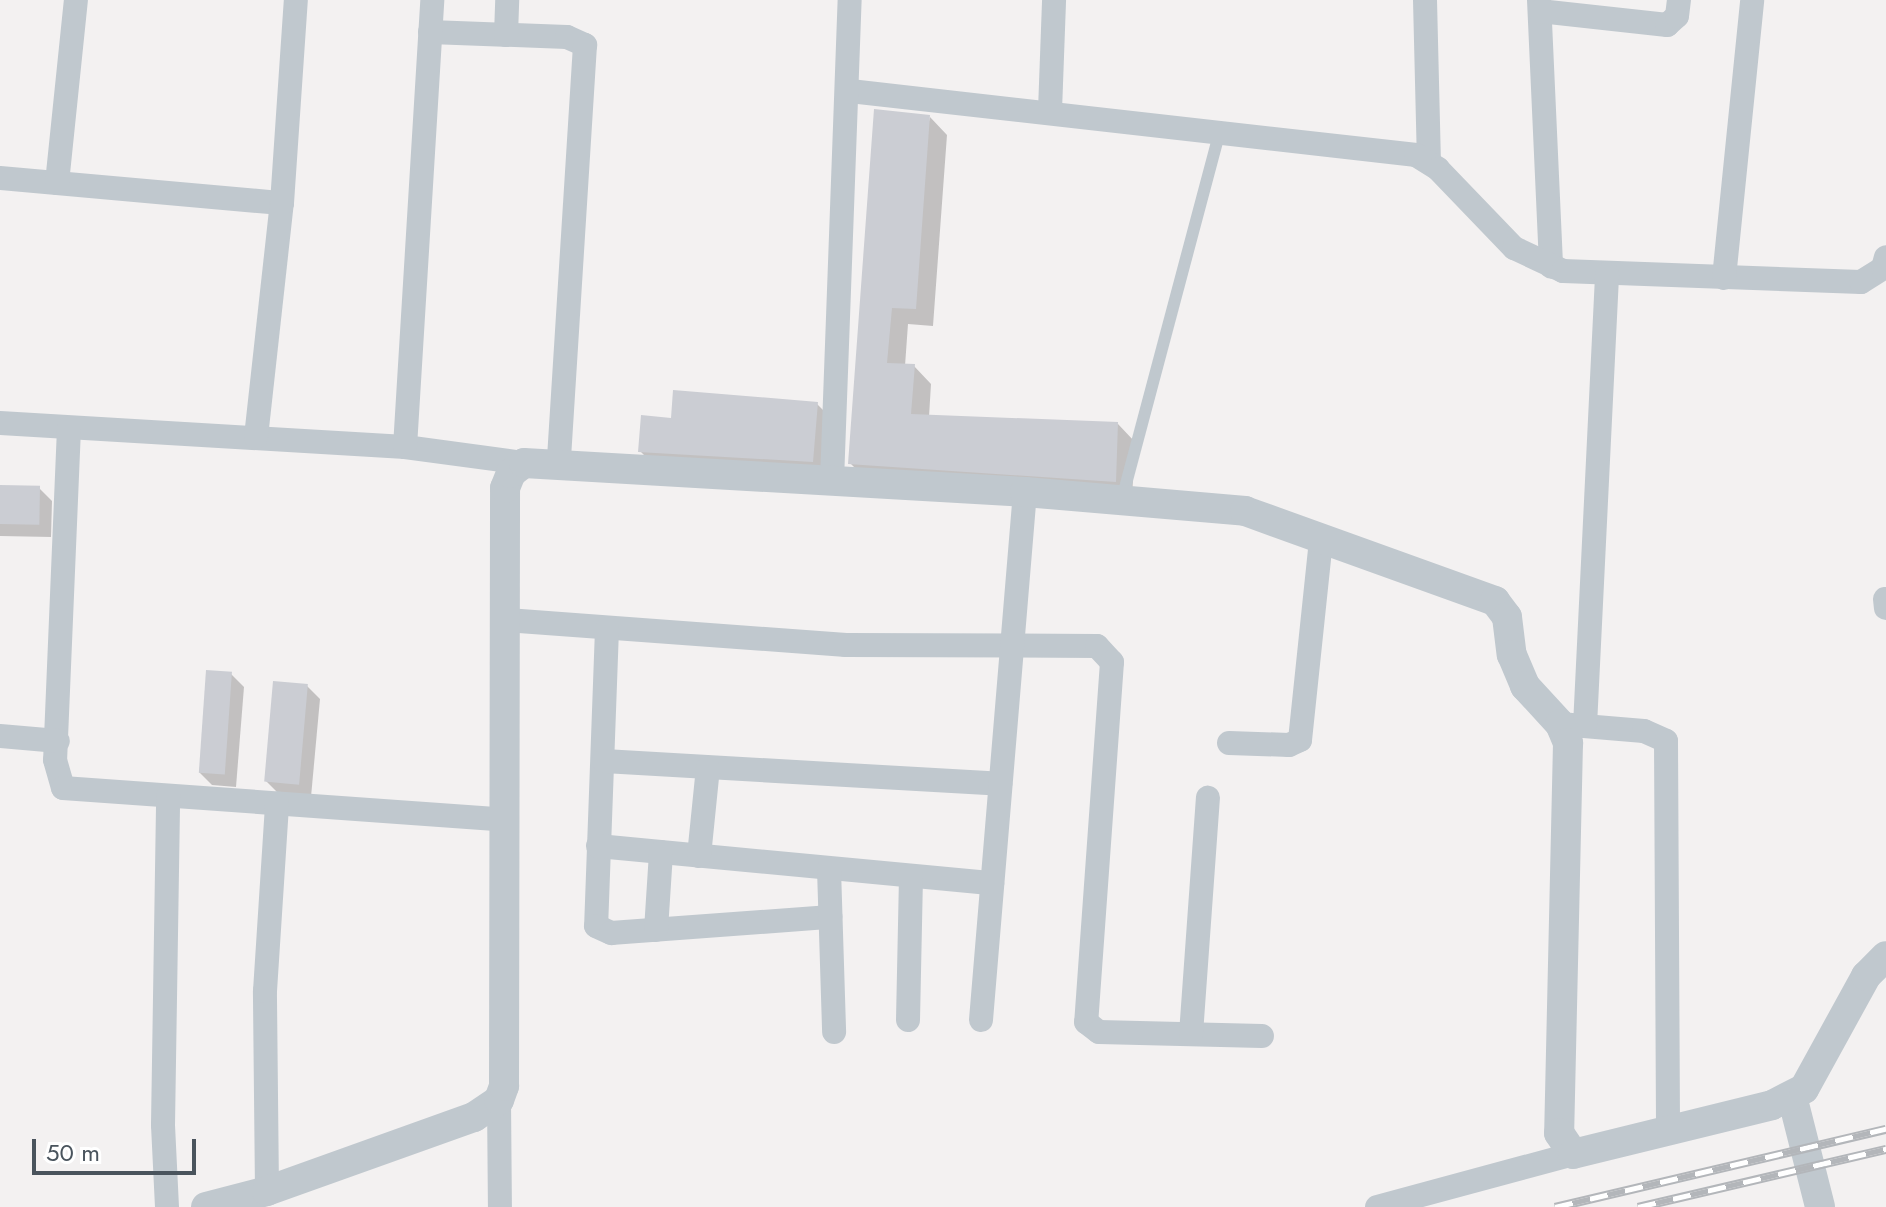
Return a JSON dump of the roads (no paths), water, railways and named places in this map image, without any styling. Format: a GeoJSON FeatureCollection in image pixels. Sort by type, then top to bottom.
{"type":"FeatureCollection","features":[{"type":"Feature","properties":{"kind":"street"},"geometry":{"type":"LineString","coordinates":[[57,183],[76,0]]}},
{"type":"Feature","properties":{"kind":"street"},"geometry":{"type":"LineString","coordinates":[[256,437],[282,203],[296,0]]}},
{"type":"Feature","properties":{"kind":"street"},"geometry":{"type":"LineString","coordinates":[[405,447],[432,0]]}},
{"type":"Feature","properties":{"kind":"street"},"geometry":{"type":"LineString","coordinates":[[506,35],[507,0]]}},
{"type":"Feature","properties":{"kind":"street"},"geometry":{"type":"LineString","coordinates":[[832,481],[850,91],[850,0]]}},
{"type":"Feature","properties":{"kind":"street"},"geometry":{"type":"LineString","coordinates":[[1050,111],[1054,0]]}},
{"type":"Feature","properties":{"kind":"street"},"geometry":{"type":"LineString","coordinates":[[1425,0],[1429,160]]}},
{"type":"Feature","properties":{"kind":"street"},"geometry":{"type":"LineString","coordinates":[[1551,267],[1539,5],[1667,25],[1677,16],[1679,0]]}},
{"type":"Feature","properties":{"kind":"street"},"geometry":{"type":"LineString","coordinates":[[1724,278],[1752,0]]}},
{"type":"Feature","properties":{"kind":"street"},"geometry":{"type":"LineString","coordinates":[[430,32],[567,37],[585,45],[588,55],[559,462]]}},
{"type":"Feature","properties":{"kind":"street"},"geometry":{"type":"LineString","coordinates":[[850,91],[1050,111],[1429,160],[1514,248],[1551,267],[1607,274],[1861,282],[1882,270]]}},
{"type":"Feature","properties":{"kind":"street"},"geometry":{"type":"LineString","coordinates":[[0,178],[282,203]]}},
{"type":"Feature","properties":{"kind":"street"},"geometry":{"type":"LineString","coordinates":[[1573,1154],[1559,1133],[1568,743],[1572,725],[1607,274]]}},
{"type":"Feature","properties":{"kind":"street"},"geometry":{"type":"LineString","coordinates":[[0,423],[405,447],[524,463],[559,462],[1025,492],[1245,511],[1321,541],[1495,601],[1507,617],[1512,655],[1525,686],[1572,725],[1644,731],[1666,741],[1668,1131]]}},
{"type":"Feature","properties":{"kind":"street"},"geometry":{"type":"LineString","coordinates":[[69,428],[56,775],[63,788],[506,820]]}},
{"type":"Feature","properties":{"kind":"street"},"geometry":{"type":"LineString","coordinates":[[500,1207],[499,1100],[504,1086],[506,820],[505,488],[511,473],[524,463]]}},
{"type":"Feature","properties":{"kind":"street"},"geometry":{"type":"LineString","coordinates":[[981,1020],[1025,492]]}},
{"type":"Feature","properties":{"kind":"street"},"geometry":{"type":"LineString","coordinates":[[1229,743],[1289,745],[1300,740],[1321,541]]}},
{"type":"Feature","properties":{"kind":"street"},"geometry":{"type":"LineString","coordinates":[[506,620],[846,645],[1012,642],[1097,646],[1112,662],[1086,1022],[1099,1032],[1262,1036]]}},
{"type":"Feature","properties":{"kind":"street"},"geometry":{"type":"LineString","coordinates":[[607,629],[596,926],[611,933],[830,917]]}},
{"type":"Feature","properties":{"kind":"street"},"geometry":{"type":"LineString","coordinates":[[0,736],[58,741]]}},
{"type":"Feature","properties":{"kind":"street"},"geometry":{"type":"LineString","coordinates":[[604,761],[1000,784]]}},
{"type":"Feature","properties":{"kind":"street"},"geometry":{"type":"LineString","coordinates":[[699,856],[708,768]]}},
{"type":"Feature","properties":{"kind":"street"},"geometry":{"type":"LineString","coordinates":[[167,1207],[163,1125],[168,796]]}},
{"type":"Feature","properties":{"kind":"street"},"geometry":{"type":"LineString","coordinates":[[1191,1034],[1208,798]]}},
{"type":"Feature","properties":{"kind":"street"},"geometry":{"type":"LineString","coordinates":[[267,1191],[265,991],[277,803]]}},
{"type":"Feature","properties":{"kind":"street"},"geometry":{"type":"LineString","coordinates":[[598,846],[992,883]]}},
{"type":"Feature","properties":{"kind":"street"},"geometry":{"type":"LineString","coordinates":[[656,930],[661,852]]}},
{"type":"Feature","properties":{"kind":"street"},"geometry":{"type":"LineString","coordinates":[[829,869],[834,1032]]}},
{"type":"Feature","properties":{"kind":"street"},"geometry":{"type":"LineString","coordinates":[[908,1020],[911,876]]}},
{"type":"Feature","properties":{"kind":"street"},"geometry":{"type":"LineString","coordinates":[[1377,1207],[1792,1096],[1813,1078],[1854,996],[1886,956]]}},
{"type":"Feature","properties":{"kind":"street"},"geometry":{"type":"LineString","coordinates":[[1792,1096],[1820,1207]]}},
{"type":"Feature","properties":{"kind":"street"},"geometry":{"type":"LineString","coordinates":[[206,1207],[267,1191],[474,1117],[499,1100]]}},
{"type":"Feature","properties":{"kind":"lane"},"geometry":{"type":"LineString","coordinates":[[1122,499],[1219,134]]}},
{"type":"Feature","properties":{"kind":"railway"},"geometry":{"type":"LineString","coordinates":[[1555,1207],[1886,1129]]}},
{"type":"Feature","properties":{"kind":"railway"},"geometry":{"type":"LineString","coordinates":[[1638,1207],[1886,1149]]}}]}
